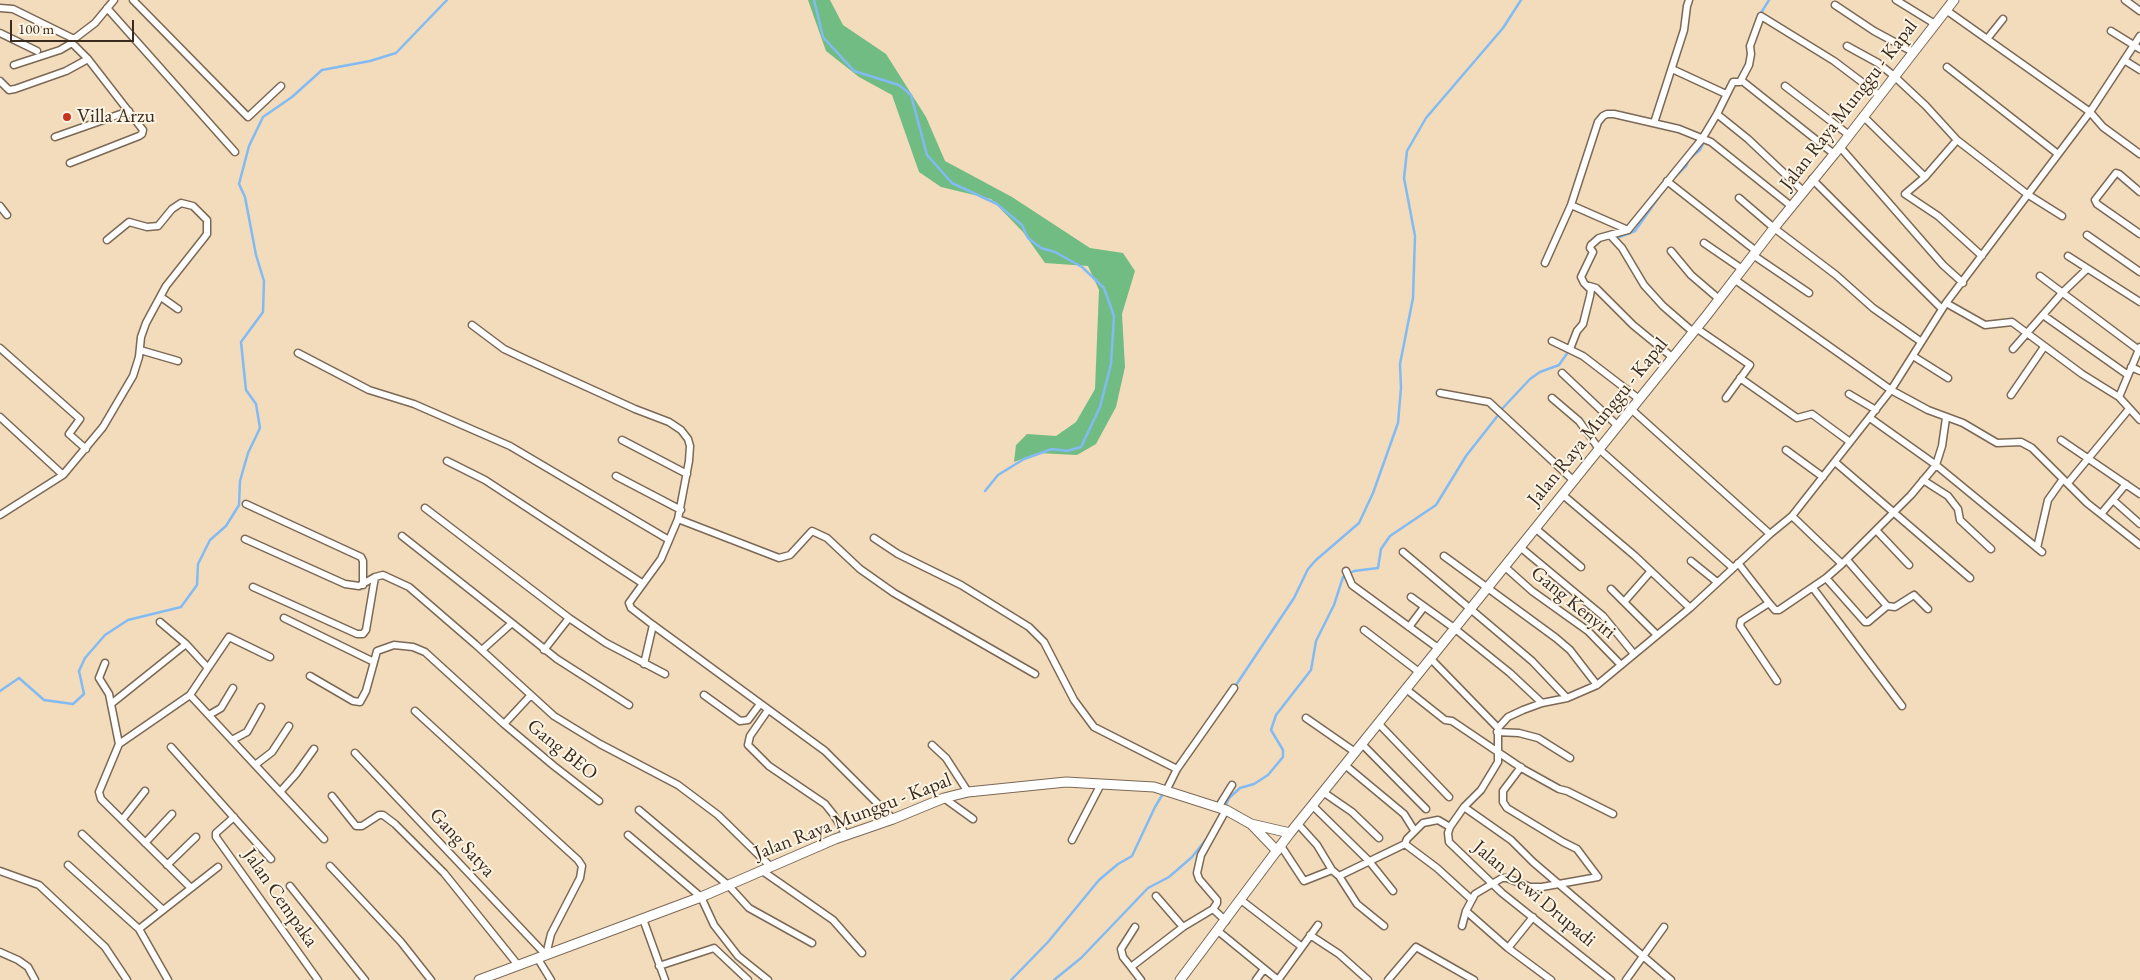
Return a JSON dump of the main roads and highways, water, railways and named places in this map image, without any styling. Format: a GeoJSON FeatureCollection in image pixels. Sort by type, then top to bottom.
{"type":"FeatureCollection","features":[{"type":"Feature","properties":{"kind":"waterway"},"geometry":{"type":"LineString","coordinates":[[0,691],[19,678],[44,700],[73,704],[84,694],[79,671],[85,658],[105,635],[128,620],[181,607],[197,585],[198,564],[210,540],[226,526],[239,505],[240,481],[248,453],[260,428],[256,404],[246,390],[241,342],[263,312],[264,281],[256,255],[245,197],[239,184],[249,146],[263,117],[292,97],[322,70],[370,61],[396,53],[447,0]]}},
{"type":"Feature","properties":{"kind":"waterway"},"geometry":{"type":"LineString","coordinates":[[814,0],[823,37],[854,71],[899,85],[911,95],[927,155],[952,183],[997,204],[1022,225],[1028,238],[1041,248],[1055,252],[1082,267],[1104,288],[1114,316],[1111,364],[1100,407],[1081,447],[1067,451],[1052,449],[1024,459],[998,475],[985,491]]}},
{"type":"Feature","properties":{"kind":"waterway"},"geometry":{"type":"LineString","coordinates":[[1234,688],[1294,598],[1308,569],[1359,523],[1373,493],[1398,423],[1401,388],[1400,364],[1413,298],[1415,236],[1404,178],[1407,151],[1426,118],[1503,28],[1521,0]]}},
{"type":"Feature","properties":{"kind":"waterway"},"geometry":{"type":"LineString","coordinates":[[1761,13],[1769,0]]}},
{"type":"Feature","properties":{"kind":"waterway"},"geometry":{"type":"LineString","coordinates":[[1750,38],[1757,18]]}},
{"type":"Feature","properties":{"kind":"waterway"},"geometry":{"type":"LineString","coordinates":[[1738,79],[1748,60],[1748,44]]}},
{"type":"Feature","properties":{"kind":"waterway"},"geometry":{"type":"LineString","coordinates":[[1674,178],[1686,166],[1689,159],[1700,150],[1704,142]]}},
{"type":"Feature","properties":{"kind":"waterway"},"geometry":{"type":"LineString","coordinates":[[1617,238],[1635,231],[1659,197]]}},
{"type":"Feature","properties":{"kind":"waterway"},"geometry":{"type":"LineString","coordinates":[[1580,276],[1579,274],[1590,252]]}},
{"type":"Feature","properties":{"kind":"waterway"},"geometry":{"type":"LineString","coordinates":[[1501,410],[1530,379],[1540,372],[1559,365],[1568,352]]}},
{"type":"Feature","properties":{"kind":"waterway"},"geometry":{"type":"LineString","coordinates":[[1225,807],[1229,798],[1240,788],[1254,784],[1268,775],[1283,757],[1283,750],[1271,730],[1276,715],[1311,670],[1316,641],[1334,605],[1343,577],[1354,571],[1378,568],[1381,549],[1390,536],[1436,505],[1466,456],[1499,414]]}},
{"type":"Feature","properties":{"kind":"waterway"},"geometry":{"type":"LineString","coordinates":[[1011,980],[1048,942],[1099,880],[1118,864],[1132,856],[1164,792]]}},
{"type":"Feature","properties":{"kind":"waterway"},"geometry":{"type":"LineString","coordinates":[[1054,980],[1081,958],[1148,888],[1169,877],[1192,857],[1208,837]]}},
{"type":"Feature","properties":{"kind":"place","name":"Villa Arzu"},"geometry":{"type":"Point","coordinates":[67,117]}}]}
